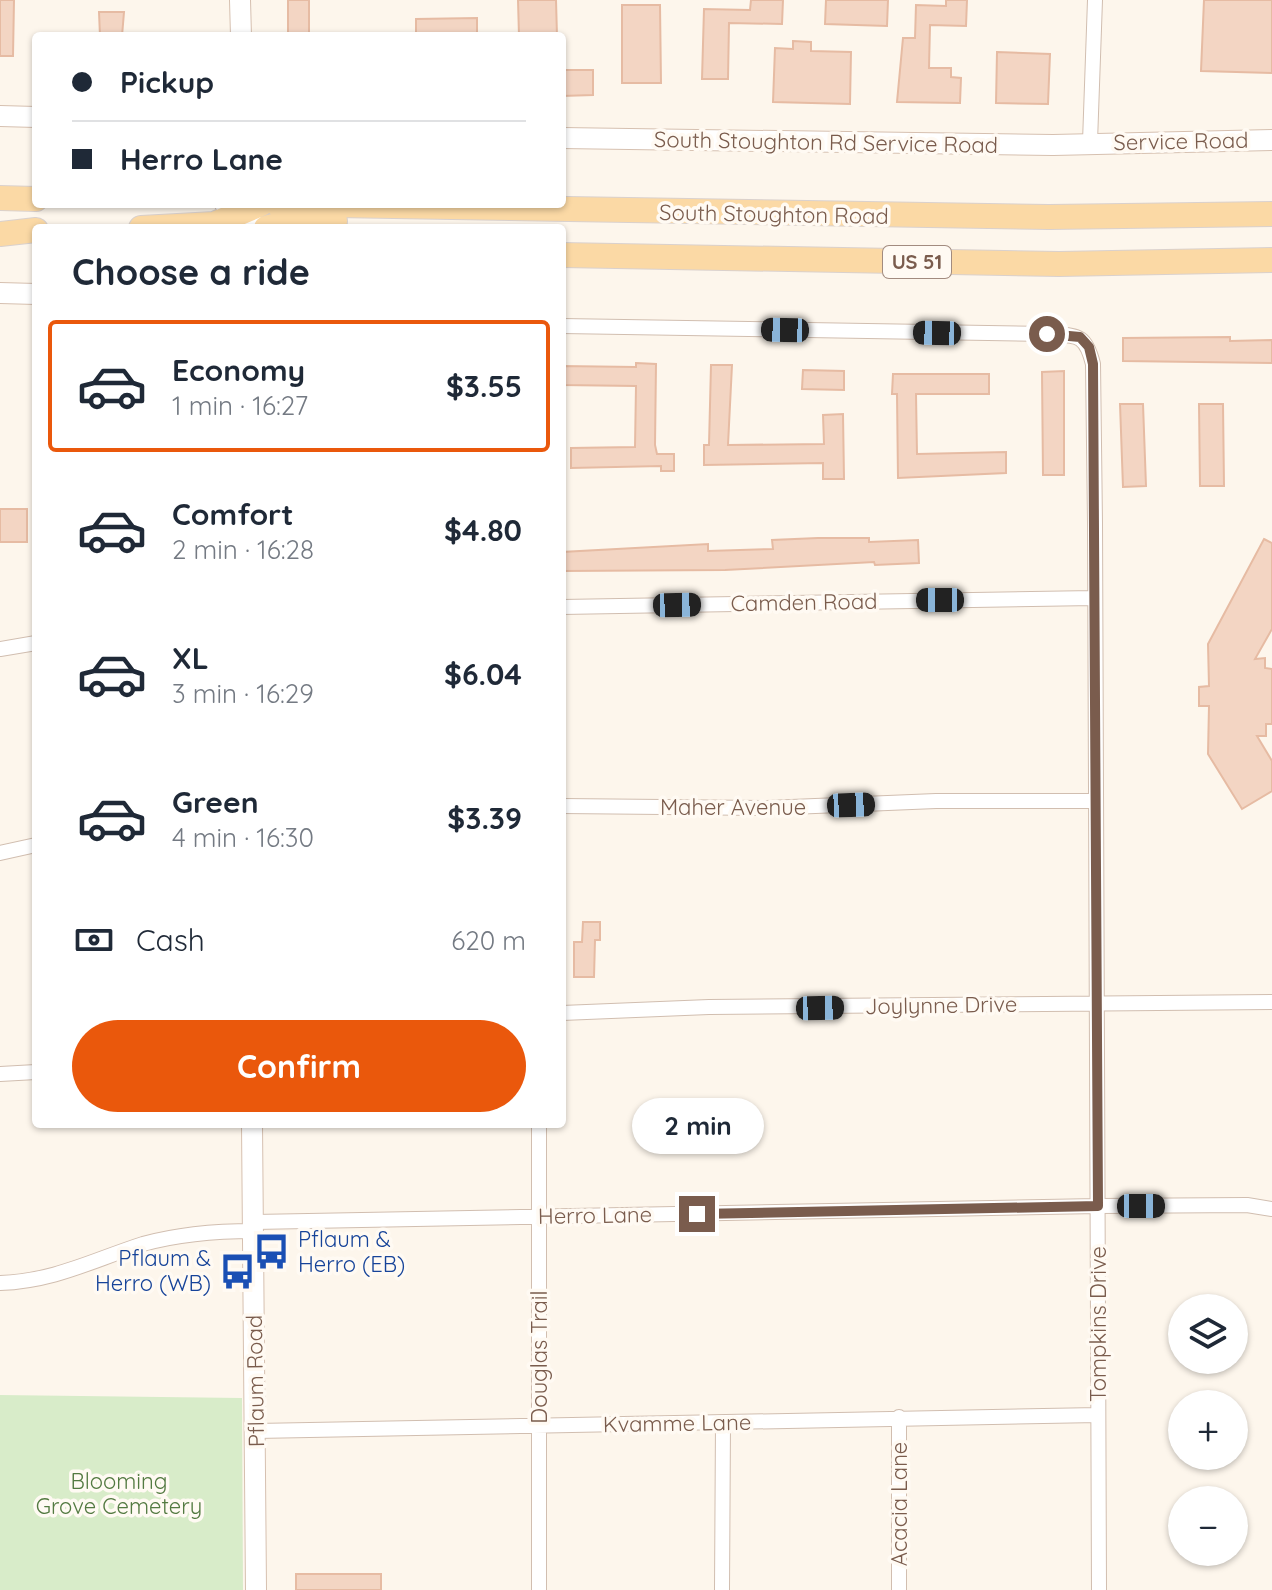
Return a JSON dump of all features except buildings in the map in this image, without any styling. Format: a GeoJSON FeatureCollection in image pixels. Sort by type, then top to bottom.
{"type":"FeatureCollection","features":[{"type":"Feature","properties":{"kind":"main road"},"geometry":{"type":"LineString","coordinates":[[0,198],[32,199]]}},
{"type":"Feature","properties":{"kind":"main road"},"geometry":{"type":"LineString","coordinates":[[175,224],[244,216],[286,222],[353,221],[488,208]]}},
{"type":"Feature","properties":{"kind":"main road","name":"South Stoughton Road"},"geometry":{"type":"LineString","coordinates":[[488,208],[1049,217],[1272,214]]}},
{"type":"Feature","properties":{"kind":"main road"},"geometry":{"type":"LineString","coordinates":[[0,234],[32,230]]}},
{"type":"Feature","properties":{"kind":"main road"},"geometry":{"type":"LineString","coordinates":[[0,242],[32,243]]}},
{"type":"Feature","properties":{"kind":"main road","name":"South Stoughton Road"},"geometry":{"type":"LineString","coordinates":[[566,255],[1059,264],[1272,260]]}},
{"type":"Feature","properties":{"kind":"street"},"geometry":{"type":"LineString","coordinates":[[240,0],[241,32]]}},
{"type":"Feature","properties":{"kind":"street"},"geometry":{"type":"LineString","coordinates":[[1090,142],[1095,0]]}},
{"type":"Feature","properties":{"kind":"street"},"geometry":{"type":"LineString","coordinates":[[0,116],[32,117]]}},
{"type":"Feature","properties":{"kind":"street","name":"South Stoughton Rd Service Road"},"geometry":{"type":"LineString","coordinates":[[566,138],[1053,145],[1090,142]]}},
{"type":"Feature","properties":{"kind":"street","name":"Service Road"},"geometry":{"type":"LineString","coordinates":[[1090,142],[1272,140]]}},
{"type":"Feature","properties":{"kind":"street"},"geometry":{"type":"LineString","coordinates":[[0,293],[32,294]]}},
{"type":"Feature","properties":{"kind":"street","name":"Tompkins Drive"},"geometry":{"type":"LineString","coordinates":[[566,326],[1047,334],[1075,336],[1084,340],[1093,364],[1099,1590]]}},
{"type":"Feature","properties":{"kind":"street","name":"Camden Road"},"geometry":{"type":"LineString","coordinates":[[566,607],[1094,598]]}},
{"type":"Feature","properties":{"kind":"street"},"geometry":{"type":"LineString","coordinates":[[0,649],[32,644]]}},
{"type":"Feature","properties":{"kind":"street","name":"Maher Avenue"},"geometry":{"type":"LineString","coordinates":[[566,806],[767,808],[936,801],[1096,801]]}},
{"type":"Feature","properties":{"kind":"street"},"geometry":{"type":"LineString","coordinates":[[0,853],[32,846]]}},
{"type":"Feature","properties":{"kind":"street","name":"Joylynne Drive"},"geometry":{"type":"LineString","coordinates":[[566,1013],[1098,1002],[1272,1002]]}},
{"type":"Feature","properties":{"kind":"street"},"geometry":{"type":"LineString","coordinates":[[0,1074],[32,1072]]}},
{"type":"Feature","properties":{"kind":"street","name":"Pflaum Road"},"geometry":{"type":"LineString","coordinates":[[252,1128],[256,1590]]}},
{"type":"Feature","properties":{"kind":"street","name":"Douglas Trail"},"geometry":{"type":"LineString","coordinates":[[539,1128],[539,1590]]}},
{"type":"Feature","properties":{"kind":"street","name":"Herro Lane"},"geometry":{"type":"LineString","coordinates":[[0,1283],[35,1281],[66,1273],[159,1240],[254,1227],[541,1216],[1098,1206],[1247,1205],[1272,1209]]}},
{"type":"Feature","properties":{"kind":"street","name":"Kvamme Lane"},"geometry":{"type":"LineString","coordinates":[[256,1431],[1098,1415]]}},
{"type":"Feature","properties":{"kind":"street","name":"Acacia Lane"},"geometry":{"type":"LineString","coordinates":[[899,1417],[899,1590]]}},
{"type":"Feature","properties":{"kind":"street"},"geometry":{"type":"LineString","coordinates":[[722,1590],[723,1423]]}},
{"type":"Feature","properties":{"kind":"green space","name":"Blooming Grove Cemetery"},"geometry":{"type":"Polygon","coordinates":[[[0,1395],[242,1398],[243,1590],[0,1590],[0,1395]]]}},
{"type":"Feature","properties":{"kind":"place","name":"Pflaum & Herro (EB)"},"geometry":{"type":"Point","coordinates":[272,1252]}},
{"type":"Feature","properties":{"kind":"place","name":"Pflaum & Herro (WB)"},"geometry":{"type":"Point","coordinates":[237,1271]}},
{"type":"Feature","properties":{"kind":"route"},"geometry":{"type":"LineString","coordinates":[[697,1214],[1098,1206],[1093,364],[1089,347],[1080,337],[1047,334]]}}]}
